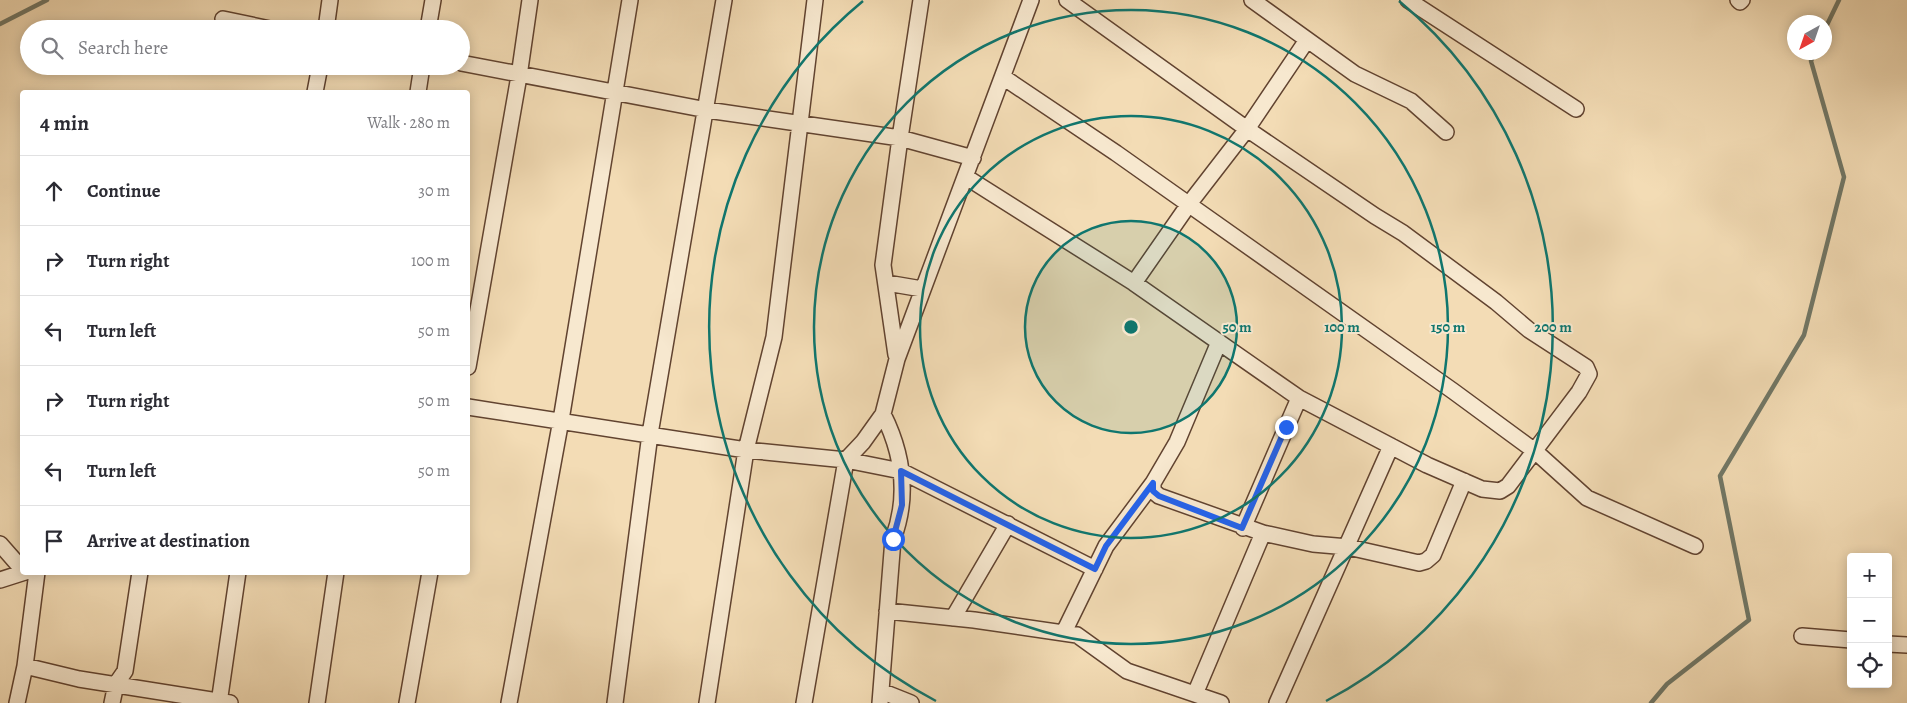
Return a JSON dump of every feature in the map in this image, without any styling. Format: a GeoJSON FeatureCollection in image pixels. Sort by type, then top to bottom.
{"type":"FeatureCollection","features":[{"type":"Feature","properties":{"kind":"street"},"geometry":{"type":"LineString","coordinates":[[327,20],[330,0]]}},
{"type":"Feature","properties":{"kind":"street"},"geometry":{"type":"LineString","coordinates":[[430,20],[433,0]]}},
{"type":"Feature","properties":{"kind":"street"},"geometry":{"type":"LineString","coordinates":[[470,356],[519,76],[530,0]]}},
{"type":"Feature","properties":{"kind":"street"},"geometry":{"type":"LineString","coordinates":[[509,703],[561,420],[630,0]]}},
{"type":"Feature","properties":{"kind":"street"},"geometry":{"type":"LineString","coordinates":[[615,703],[650,434],[692,180],[707,110],[724,0]]}},
{"type":"Feature","properties":{"kind":"street"},"geometry":{"type":"LineString","coordinates":[[707,703],[746,450],[774,337],[815,0]]}},
{"type":"Feature","properties":{"kind":"street"},"geometry":{"type":"LineString","coordinates":[[897,359],[883,265],[921,0]]}},
{"type":"Feature","properties":{"kind":"street"},"geometry":{"type":"LineString","coordinates":[[804,703],[846,460],[863,442],[883,414],[897,359],[922,289],[966,177],[1031,0]]}},
{"type":"Feature","properties":{"kind":"street"},"geometry":{"type":"LineString","coordinates":[[966,177],[1134,283],[1299,398],[1391,446],[1482,489],[1500,491],[1508,486],[1536,452],[1579,392],[1589,374],[1589,370],[1529,330],[1496,302],[1404,232],[1374,216],[1247,129],[1067,0]]}},
{"type":"Feature","properties":{"kind":"street"},"geometry":{"type":"LineString","coordinates":[[1252,0],[1355,74],[1411,101],[1446,132]]}},
{"type":"Feature","properties":{"kind":"street"},"geometry":{"type":"LineString","coordinates":[[1408,0],[1576,109]]}},
{"type":"Feature","properties":{"kind":"street"},"geometry":{"type":"LineString","coordinates":[[223,19],[228,20]]}},
{"type":"Feature","properties":{"kind":"street"},"geometry":{"type":"LineString","coordinates":[[1134,283],[1188,204],[1247,129],[1307,40]]}},
{"type":"Feature","properties":{"kind":"street"},"geometry":{"type":"LineString","coordinates":[[470,65],[519,76],[707,110],[900,138],[973,158]]}},
{"type":"Feature","properties":{"kind":"street"},"geometry":{"type":"LineString","coordinates":[[315,90],[318,75]]}},
{"type":"Feature","properties":{"kind":"street"},"geometry":{"type":"LineString","coordinates":[[418,90],[421,75]]}},
{"type":"Feature","properties":{"kind":"street"},"geometry":{"type":"LineString","coordinates":[[1003,77],[1188,204],[1453,391],[1536,452],[1587,498],[1695,546]]}},
{"type":"Feature","properties":{"kind":"street"},"geometry":{"type":"LineString","coordinates":[[887,282],[922,289]]}},
{"type":"Feature","properties":{"kind":"street"},"geometry":{"type":"LineString","coordinates":[[1064,632],[1106,546],[1153,483],[1177,442],[1219,342]]}},
{"type":"Feature","properties":{"kind":"street"},"geometry":{"type":"LineString","coordinates":[[1242,528],[1299,398]]}},
{"type":"Feature","properties":{"kind":"street"},"geometry":{"type":"LineString","coordinates":[[470,407],[746,450],[846,460],[901,471],[1095,569]]}},
{"type":"Feature","properties":{"kind":"street"},"geometry":{"type":"LineString","coordinates":[[883,414],[894,437],[901,471],[902,505],[893,539],[880,697],[911,703]]}},
{"type":"Feature","properties":{"kind":"street"},"geometry":{"type":"LineString","coordinates":[[1277,703],[1348,547],[1391,446]]}},
{"type":"Feature","properties":{"kind":"street"},"geometry":{"type":"LineString","coordinates":[[1153,483],[1153,491],[1159,496],[1242,528],[1313,544],[1348,547],[1419,563],[1426,561],[1433,555],[1464,481]]}},
{"type":"Feature","properties":{"kind":"street"},"geometry":{"type":"LineString","coordinates":[[953,618],[1008,524]]}},
{"type":"Feature","properties":{"kind":"street"},"geometry":{"type":"LineString","coordinates":[[1195,694],[1263,534]]}},
{"type":"Feature","properties":{"kind":"street"},"geometry":{"type":"LineString","coordinates":[[0,544],[20,567]]}},
{"type":"Feature","properties":{"kind":"street"},"geometry":{"type":"LineString","coordinates":[[0,580],[20,574]]}},
{"type":"Feature","properties":{"kind":"street"},"geometry":{"type":"LineString","coordinates":[[17,703],[25,666],[37,575]]}},
{"type":"Feature","properties":{"kind":"street"},"geometry":{"type":"LineString","coordinates":[[112,703],[116,684],[125,671],[140,575]]}},
{"type":"Feature","properties":{"kind":"street"},"geometry":{"type":"LineString","coordinates":[[25,666],[79,679],[222,702],[238,575]]}},
{"type":"Feature","properties":{"kind":"street"},"geometry":{"type":"LineString","coordinates":[[316,703],[336,575]]}},
{"type":"Feature","properties":{"kind":"street"},"geometry":{"type":"LineString","coordinates":[[406,703],[429,575]]}},
{"type":"Feature","properties":{"kind":"street"},"geometry":{"type":"LineString","coordinates":[[887,611],[1077,635],[1127,671],[1221,703]]}},
{"type":"Feature","properties":{"kind":"street"},"geometry":{"type":"LineString","coordinates":[[1802,636],[1847,640]]}},
{"type":"Feature","properties":{"kind":"street"},"geometry":{"type":"LineString","coordinates":[[1892,644],[1907,645]]}},
{"type":"Feature","properties":{"kind":"waterway"},"geometry":{"type":"LineString","coordinates":[[0,24],[47,0]]}},
{"type":"Feature","properties":{"kind":"waterway"},"geometry":{"type":"LineString","coordinates":[[1832,15],[1839,0]]}},
{"type":"Feature","properties":{"kind":"waterway"},"geometry":{"type":"LineString","coordinates":[[1651,703],[1667,684],[1749,620],[1720,476],[1804,335],[1844,177],[1811,60]]}},
{"type":"Feature","properties":{"kind":"route"},"geometry":{"type":"LineString","coordinates":[[893,539],[900,520],[902,505],[903,484],[901,471],[1095,569],[1106,546],[1153,483],[1153,491],[1159,496],[1242,528],[1286,427]]}}]}
